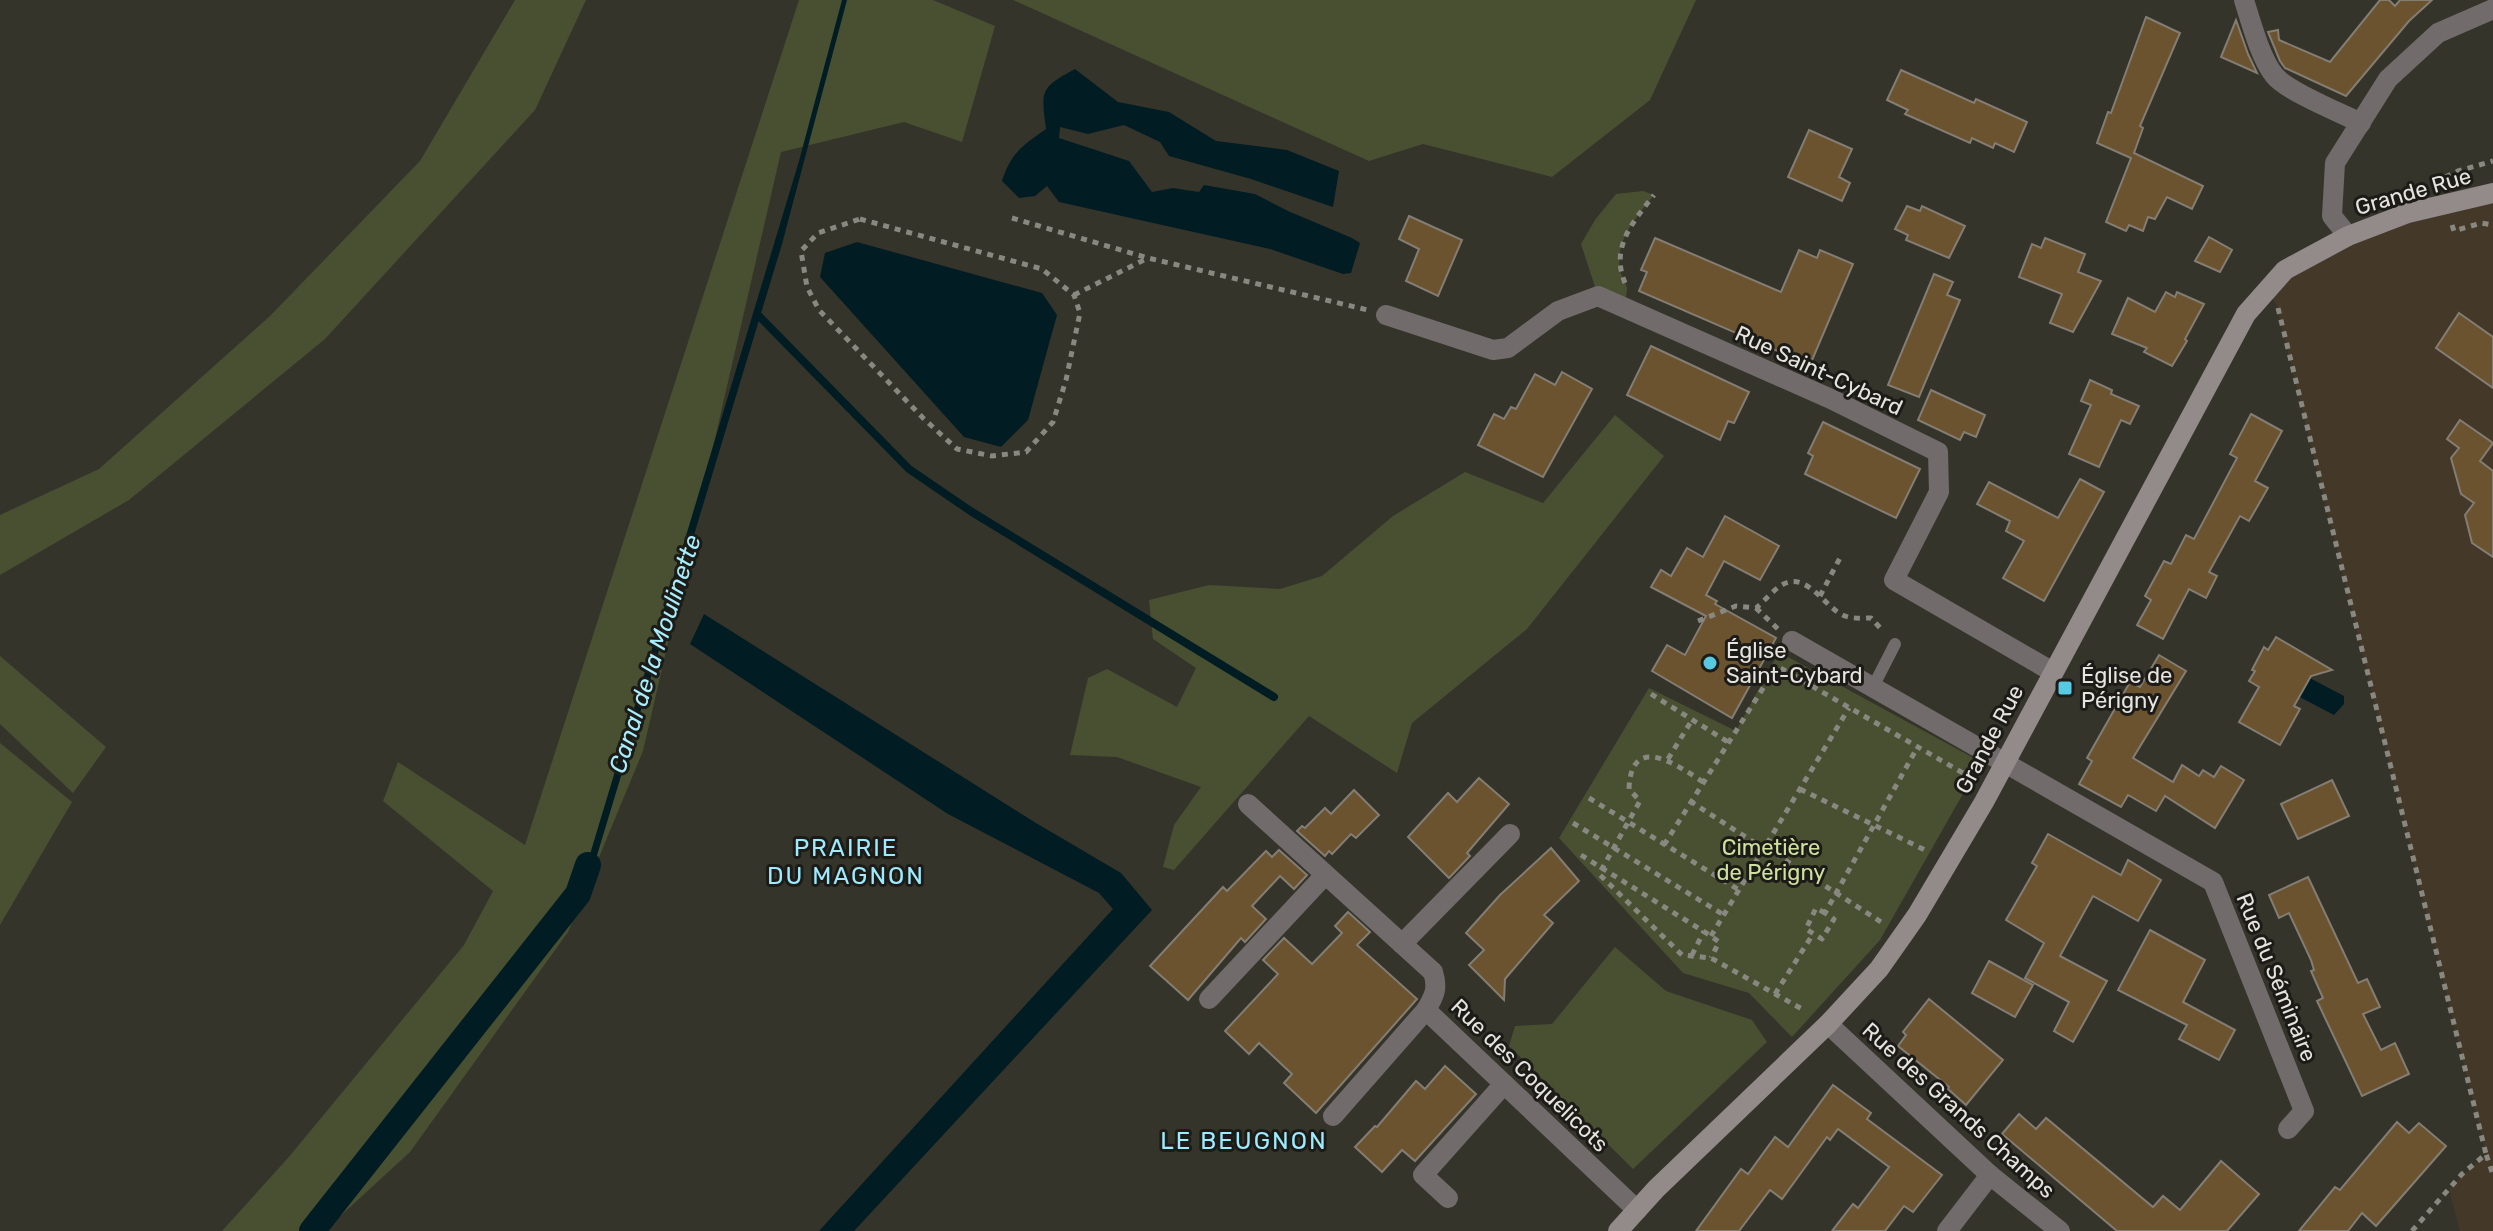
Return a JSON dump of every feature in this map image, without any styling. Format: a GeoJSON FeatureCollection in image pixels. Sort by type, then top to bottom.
{"type":"FeatureCollection","features":[{"type":"Feature","properties":{"kind":"street"},"geometry":{"type":"LineString","coordinates":[[2244,0],[2256,36],[2275,76],[2304,95],[2361,123]]}},
{"type":"Feature","properties":{"kind":"street","name":"Grande Rue"},"geometry":{"type":"LineString","coordinates":[[2348,236],[2332,216],[2335,163],[2388,79],[2438,33],[2493,9]]}},
{"type":"Feature","properties":{"kind":"street","name":"Grande Rue"},"geometry":{"type":"LineString","coordinates":[[1618,1231],[1828,1024],[1879,969],[1917,915],[2004,764],[2246,314],[2266,290],[2285,270],[2348,236],[2408,213],[2493,193]]}},
{"type":"Feature","properties":{"kind":"street","name":"Rue Saint-Cybard"},"geometry":{"type":"LineString","coordinates":[[1386,315],[1493,350],[1508,348],[1558,311],[1598,296],[1831,399],[1938,452],[1939,492],[1894,580],[2053,672]]}},
{"type":"Feature","properties":{"kind":"street"},"geometry":{"type":"LineString","coordinates":[[1792,641],[2004,764]]}},
{"type":"Feature","properties":{"kind":"street","name":"Rue du Séminaire"},"geometry":{"type":"LineString","coordinates":[[2004,764],[2213,882],[2304,1111],[2288,1129]]}},
{"type":"Feature","properties":{"kind":"street","name":"Rue des Coquelicots"},"geometry":{"type":"LineString","coordinates":[[1248,804],[1433,972],[1436,995],[1426,1010],[1637,1210]]}},
{"type":"Feature","properties":{"kind":"street"},"geometry":{"type":"LineString","coordinates":[[1402,944],[1510,834]]}},
{"type":"Feature","properties":{"kind":"street"},"geometry":{"type":"LineString","coordinates":[[1209,999],[1325,875]]}},
{"type":"Feature","properties":{"kind":"street"},"geometry":{"type":"LineString","coordinates":[[1333,1116],[1426,1010]]}},
{"type":"Feature","properties":{"kind":"street","name":"Rue des Grands Champs"},"geometry":{"type":"LineString","coordinates":[[1828,1024],[1990,1175],[2060,1231]]}},
{"type":"Feature","properties":{"kind":"street"},"geometry":{"type":"LineString","coordinates":[[1448,1198],[1423,1175],[1504,1084]]}},
{"type":"Feature","properties":{"kind":"street"},"geometry":{"type":"LineString","coordinates":[[1947,1231],[1990,1175]]}},
{"type":"Feature","properties":{"kind":"lane"},"geometry":{"type":"LineString","coordinates":[[1873,687],[1895,644]]}},
{"type":"Feature","properties":{"kind":"path"},"geometry":{"type":"LineString","coordinates":[[1624,307],[1627,287],[1619,259],[1622,241],[1632,222],[1654,195]]}},
{"type":"Feature","properties":{"kind":"path"},"geometry":{"type":"LineString","coordinates":[[1012,218],[1148,258],[1302,292],[1386,315]]}},
{"type":"Feature","properties":{"kind":"path"},"geometry":{"type":"LineString","coordinates":[[860,219],[1042,269],[1074,295],[1080,313],[1066,380],[1053,422],[1026,452],[992,456],[957,449],[819,310],[807,287],[801,251],[818,233],[860,219]]}},
{"type":"Feature","properties":{"kind":"path"},"geometry":{"type":"LineString","coordinates":[[1074,295],[1148,258]]}},
{"type":"Feature","properties":{"kind":"path"},"geometry":{"type":"LineString","coordinates":[[2266,290],[2276,304],[2493,1175]]}},
{"type":"Feature","properties":{"kind":"path"},"geometry":{"type":"LineString","coordinates":[[1820,596],[1842,554]]}},
{"type":"Feature","properties":{"kind":"path"},"geometry":{"type":"LineString","coordinates":[[1698,621],[1736,606],[1756,608],[1784,584],[1796,582],[1814,590],[1831,608],[1847,617],[1871,618],[1895,644]]}},
{"type":"Feature","properties":{"kind":"path"},"geometry":{"type":"LineString","coordinates":[[1664,845],[1777,666],[1963,773]]}},
{"type":"Feature","properties":{"kind":"path"},"geometry":{"type":"LineString","coordinates":[[1651,694],[1728,742]]}},
{"type":"Feature","properties":{"kind":"path"},"geometry":{"type":"LineString","coordinates":[[1711,936],[1849,708]]}},
{"type":"Feature","properties":{"kind":"path"},"geometry":{"type":"LineString","coordinates":[[1668,759],[1692,720]]}},
{"type":"Feature","properties":{"kind":"path"},"geometry":{"type":"LineString","coordinates":[[1825,913],[1917,748]]}},
{"type":"Feature","properties":{"kind":"path"},"geometry":{"type":"LineString","coordinates":[[1703,782],[1668,759],[1654,756],[1641,760],[1633,767],[1629,789],[1640,801],[1599,874],[1682,955],[1711,958],[1802,1009]]}},
{"type":"Feature","properties":{"kind":"path"},"geometry":{"type":"LineString","coordinates":[[1800,789],[1925,850]]}},
{"type":"Feature","properties":{"kind":"path"},"geometry":{"type":"LineString","coordinates":[[1589,798],[1739,890]]}},
{"type":"Feature","properties":{"kind":"path"},"geometry":{"type":"LineString","coordinates":[[1690,801],[1881,922]]}},
{"type":"Feature","properties":{"kind":"path"},"geometry":{"type":"LineString","coordinates":[[1573,823],[1724,915]]}},
{"type":"Feature","properties":{"kind":"path"},"geometry":{"type":"LineString","coordinates":[[1581,855],[1719,942],[1711,958]]}},
{"type":"Feature","properties":{"kind":"path"},"geometry":{"type":"LineString","coordinates":[[1816,908],[1825,913],[1834,919],[1822,939],[1806,929],[1816,908]]}},
{"type":"Feature","properties":{"kind":"path"},"geometry":{"type":"LineString","coordinates":[[1692,956],[1704,931]]}},
{"type":"Feature","properties":{"kind":"path"},"geometry":{"type":"LineString","coordinates":[[1775,994],[1813,934]]}},
{"type":"Feature","properties":{"kind":"path"},"geometry":{"type":"LineString","coordinates":[[2412,1231],[2462,1174],[2486,1154]]}},
{"type":"Feature","properties":{"kind":"shaded area"},"geometry":{"type":"Polygon","coordinates":[[[2493,193],[2493,1231],[2460,1231],[2449,1189],[2486,1154],[2276,304],[2266,290],[2348,236],[2493,193]]]}},
{"type":"Feature","properties":{"kind":"green space"},"geometry":{"type":"Polygon","coordinates":[[[515,0],[586,0],[535,110],[325,339],[129,500],[0,575],[0,515],[99,469],[270,316],[420,161],[515,0]]]}},
{"type":"Feature","properties":{"kind":"green space"},"geometry":{"type":"Polygon","coordinates":[[[799,0],[933,0],[995,26],[962,142],[904,122],[781,152],[643,751],[568,932],[410,1152],[324,1231],[222,1231],[288,1158],[464,945],[493,891],[383,801],[398,762],[525,845],[799,0]]]}},
{"type":"Feature","properties":{"kind":"green space"},"geometry":{"type":"Polygon","coordinates":[[[1013,0],[1696,0],[1650,100],[1552,177],[1423,144],[1369,161],[1013,0]]]}},
{"type":"Feature","properties":{"kind":"green space"},"geometry":{"type":"Polygon","coordinates":[[[1643,191],[1654,195],[1624,238],[1619,259],[1627,288],[1624,307],[1598,296],[1581,244],[1616,194],[1643,191]]]}},
{"type":"Feature","properties":{"kind":"green space"},"geometry":{"type":"Polygon","coordinates":[[[1615,415],[1664,456],[1527,629],[1412,723],[1397,773],[1309,716],[1174,870],[1163,867],[1174,825],[1201,787],[1117,757],[1070,755],[1088,678],[1107,669],[1177,707],[1196,668],[1153,639],[1149,600],[1209,585],[1280,589],[1322,576],[1393,516],[1465,472],[1543,503],[1615,415]]]}},
{"type":"Feature","properties":{"kind":"green space","name":"Cimetière de Périgny"},"geometry":{"type":"Polygon","coordinates":[[[1779,652],[1981,762],[1880,940],[1792,1037],[1749,993],[1683,973],[1559,838],[1649,688],[1736,731],[1779,652]]]}},
{"type":"Feature","properties":{"kind":"green space"},"geometry":{"type":"Polygon","coordinates":[[[0,656],[106,747],[73,793],[0,724],[0,656]]]}},
{"type":"Feature","properties":{"kind":"green space"},"geometry":{"type":"Polygon","coordinates":[[[0,743],[72,802],[0,925],[0,743]]]}},
{"type":"Feature","properties":{"kind":"green space"},"geometry":{"type":"Polygon","coordinates":[[[1615,947],[1666,991],[1752,1020],[1767,1042],[1633,1169],[1509,1046],[1515,1026],[1552,1024],[1615,947]]]}},
{"type":"Feature","properties":{"kind":"water"},"geometry":{"type":"Polygon","coordinates":[[[842,0],[847,0],[782,244],[585,895],[322,1231],[312,1231],[578,894],[799,161],[842,0]]]}},
{"type":"Feature","properties":{"kind":"water"},"geometry":{"type":"Polygon","coordinates":[[[1075,69],[1118,102],[1169,112],[1216,141],[1287,150],[1339,171],[1333,207],[1169,156],[1160,142],[1124,125],[1088,134],[1060,127],[1059,138],[1129,161],[1152,192],[1173,188],[1199,192],[1204,185],[1255,194],[1352,238],[1360,243],[1351,273],[1343,274],[1270,249],[1059,202],[1047,186],[1035,196],[1019,198],[1002,181],[1009,163],[1019,150],[1046,129],[1044,98],[1049,86],[1075,69]]]}},
{"type":"Feature","properties":{"kind":"water"},"geometry":{"type":"Polygon","coordinates":[[[857,242],[1042,293],[1057,315],[1028,420],[1001,447],[964,437],[820,277],[825,253],[857,242]]]}},
{"type":"Feature","properties":{"kind":"water"},"geometry":{"type":"Polygon","coordinates":[[[704,614],[1121,873],[1152,910],[854,1231],[819,1231],[1113,909],[1099,893],[948,814],[690,644],[704,614]]]}},
{"type":"Feature","properties":{"kind":"water"},"geometry":{"type":"Polygon","coordinates":[[[2304,675],[2344,696],[2344,704],[2334,715],[2294,694],[2304,675]]]}},
{"type":"Feature","properties":{"kind":"building"},"geometry":{"type":"Polygon","coordinates":[[[2380,0],[2389,0],[2395,6],[2400,0],[2432,0],[2409,21],[2346,96],[2285,68],[2280,61],[2268,32],[2278,30],[2279,40],[2330,62],[2380,0]]]}},
{"type":"Feature","properties":{"kind":"building"},"geometry":{"type":"Polygon","coordinates":[[[2146,17],[2180,33],[2140,126],[2143,128],[2134,153],[2203,186],[2192,209],[2167,197],[2155,219],[2148,217],[2143,231],[2129,225],[2126,231],[2106,222],[2131,158],[2097,143],[2146,17]]]}},
{"type":"Feature","properties":{"kind":"building"},"geometry":{"type":"Polygon","coordinates":[[[2236,20],[2248,54],[2257,73],[2221,57],[2236,20]]]}},
{"type":"Feature","properties":{"kind":"building"},"geometry":{"type":"Polygon","coordinates":[[[1901,70],[1974,103],[1976,99],[2027,122],[2014,152],[1995,143],[1993,148],[1972,138],[1970,143],[1905,114],[1908,110],[1887,100],[1901,70]]]}},
{"type":"Feature","properties":{"kind":"building"},"geometry":{"type":"Polygon","coordinates":[[[1809,130],[1852,149],[1839,177],[1850,183],[1842,201],[1788,177],[1809,130]]]}},
{"type":"Feature","properties":{"kind":"building"},"geometry":{"type":"Polygon","coordinates":[[[1907,206],[1920,211],[1922,206],[1965,226],[1949,258],[1906,240],[1908,235],[1895,229],[1907,206]]]}},
{"type":"Feature","properties":{"kind":"building"},"geometry":{"type":"Polygon","coordinates":[[[1409,216],[1462,240],[1438,296],[1406,281],[1419,249],[1399,239],[1409,216]]]}},
{"type":"Feature","properties":{"kind":"building"},"geometry":{"type":"Polygon","coordinates":[[[2209,237],[2232,250],[2220,272],[2195,261],[2209,237]]]}},
{"type":"Feature","properties":{"kind":"building"},"geometry":{"type":"Polygon","coordinates":[[[1655,238],[1781,292],[1799,250],[1817,258],[1820,250],[1853,264],[1810,365],[1639,291],[1647,272],[1641,270],[1655,238]]]}},
{"type":"Feature","properties":{"kind":"building"},"geometry":{"type":"Polygon","coordinates":[[[2045,238],[2085,254],[2078,272],[2101,281],[2073,332],[2050,323],[2062,294],[2019,277],[2032,244],[2041,248],[2045,238]]]}},
{"type":"Feature","properties":{"kind":"building"},"geometry":{"type":"Polygon","coordinates":[[[1934,274],[1953,282],[1947,295],[1960,300],[1919,397],[1888,385],[1934,274]]]}},
{"type":"Feature","properties":{"kind":"building"},"geometry":{"type":"Polygon","coordinates":[[[2166,292],[2175,297],[2177,292],[2204,304],[2172,366],[2144,352],[2147,348],[2112,334],[2128,298],[2155,312],[2166,292]]]}},
{"type":"Feature","properties":{"kind":"building"},"geometry":{"type":"Polygon","coordinates":[[[2459,313],[2493,337],[2493,388],[2436,348],[2459,313]]]}},
{"type":"Feature","properties":{"kind":"building"},"geometry":{"type":"Polygon","coordinates":[[[1651,346],[1749,392],[1734,423],[1728,421],[1720,440],[1627,395],[1651,346]]]}},
{"type":"Feature","properties":{"kind":"building"},"geometry":{"type":"Polygon","coordinates":[[[1562,372],[1592,389],[1543,477],[1478,445],[1494,414],[1504,419],[1511,407],[1516,409],[1535,374],[1555,385],[1562,372]]]}},
{"type":"Feature","properties":{"kind":"building"},"geometry":{"type":"Polygon","coordinates":[[[2090,380],[2112,390],[2111,394],[2139,406],[2130,424],[2121,420],[2099,467],[2069,454],[2091,405],[2081,401],[2090,380]]]}},
{"type":"Feature","properties":{"kind":"building"},"geometry":{"type":"Polygon","coordinates":[[[1931,390],[1985,415],[1976,437],[1964,432],[1960,440],[1918,420],[1931,390]]]}},
{"type":"Feature","properties":{"kind":"building"},"geometry":{"type":"Polygon","coordinates":[[[2251,414],[2282,431],[2255,481],[2268,488],[2249,521],[2240,516],[2209,572],[2217,576],[2206,598],[2189,589],[2163,639],[2137,625],[2151,600],[2145,596],[2164,561],[2171,564],[2186,535],[2194,539],[2237,458],[2230,454],[2251,414]]]}},
{"type":"Feature","properties":{"kind":"building"},"geometry":{"type":"Polygon","coordinates":[[[2460,420],[2493,443],[2480,461],[2493,471],[2493,557],[2472,543],[2465,515],[2474,503],[2461,494],[2451,458],[2459,448],[2447,439],[2460,420]]]}},
{"type":"Feature","properties":{"kind":"building"},"geometry":{"type":"Polygon","coordinates":[[[1823,422],[1920,469],[1896,518],[1805,474],[1813,456],[1808,453],[1823,422]]]}},
{"type":"Feature","properties":{"kind":"building"},"geometry":{"type":"Polygon","coordinates":[[[2080,479],[2104,492],[2044,601],[2003,578],[2024,541],[2006,531],[2010,521],[1977,504],[1989,482],[2058,518],[2080,479]]]}},
{"type":"Feature","properties":{"kind":"building"},"geometry":{"type":"Polygon","coordinates":[[[1725,516],[1779,546],[1760,580],[1724,561],[1706,595],[1717,601],[1715,604],[1776,638],[1732,718],[1652,671],[1667,645],[1685,655],[1706,616],[1651,587],[1661,570],[1671,576],[1687,548],[1703,557],[1725,516]]]}},
{"type":"Feature","properties":{"kind":"building"},"geometry":{"type":"Polygon","coordinates":[[[2276,637],[2332,670],[2311,676],[2294,706],[2300,709],[2280,745],[2239,722],[2259,687],[2249,681],[2255,671],[2252,670],[2264,647],[2268,650],[2276,637]]]}},
{"type":"Feature","properties":{"kind":"building"},"geometry":{"type":"Polygon","coordinates":[[[2159,655],[2186,671],[2133,758],[2173,782],[2182,765],[2199,776],[2203,770],[2214,777],[2221,766],[2244,780],[2215,828],[2165,796],[2156,811],[2128,795],[2121,807],[2079,784],[2092,761],[2087,758],[2130,682],[2140,687],[2159,655]]]}},
{"type":"Feature","properties":{"kind":"building"},"geometry":{"type":"Polygon","coordinates":[[[1479,778],[1509,804],[1467,853],[1470,856],[1449,878],[1408,837],[1448,793],[1457,802],[1479,778]]]}},
{"type":"Feature","properties":{"kind":"building"},"geometry":{"type":"Polygon","coordinates":[[[2332,780],[2349,816],[2298,839],[2281,804],[2332,780]]]}},
{"type":"Feature","properties":{"kind":"building"},"geometry":{"type":"Polygon","coordinates":[[[1354,790],[1379,815],[1356,838],[1351,834],[1332,854],[1329,851],[1325,856],[1297,831],[1302,826],[1305,828],[1325,808],[1331,814],[1354,790]]]}},
{"type":"Feature","properties":{"kind":"building"},"geometry":{"type":"Polygon","coordinates":[[[2048,834],[2121,875],[2128,860],[2161,880],[2138,921],[2093,896],[2060,956],[2107,981],[2073,1042],[2054,1031],[2069,1002],[2025,978],[2044,943],[2006,920],[2037,866],[2032,863],[2048,834]]]}},
{"type":"Feature","properties":{"kind":"building"},"geometry":{"type":"Polygon","coordinates":[[[1551,848],[1579,881],[1544,915],[1553,923],[1505,979],[1504,1000],[1469,965],[1484,950],[1466,933],[1500,895],[1551,848]]]}},
{"type":"Feature","properties":{"kind":"building"},"geometry":{"type":"Polygon","coordinates":[[[1279,850],[1307,875],[1294,889],[1280,876],[1252,906],[1266,919],[1245,942],[1241,938],[1188,1000],[1150,966],[1223,887],[1227,891],[1266,851],[1272,857],[1279,850]]]}},
{"type":"Feature","properties":{"kind":"building"},"geometry":{"type":"Polygon","coordinates":[[[2308,877],[2358,983],[2367,979],[2380,1007],[2363,1014],[2381,1050],[2395,1043],[2409,1074],[2362,1096],[2317,1001],[2323,998],[2311,971],[2314,970],[2311,960],[2289,913],[2279,918],[2269,895],[2308,877]]]}},
{"type":"Feature","properties":{"kind":"building"},"geometry":{"type":"Polygon","coordinates":[[[1348,912],[1370,932],[1357,945],[1417,999],[1316,1113],[1284,1083],[1292,1074],[1259,1043],[1249,1054],[1225,1031],[1278,974],[1263,960],[1284,938],[1312,964],[1342,933],[1335,926],[1348,912]]]}},
{"type":"Feature","properties":{"kind":"building"},"geometry":{"type":"Polygon","coordinates":[[[2150,930],[2205,960],[2183,1002],[2235,1030],[2219,1060],[2179,1039],[2187,1025],[2118,990],[2150,930]]]}},
{"type":"Feature","properties":{"kind":"building"},"geometry":{"type":"Polygon","coordinates":[[[1989,961],[2033,985],[2015,1017],[1972,993],[1989,961]]]}},
{"type":"Feature","properties":{"kind":"building"},"geometry":{"type":"Polygon","coordinates":[[[1929,999],[2003,1060],[1966,1105],[1949,1087],[1898,1046],[1906,1035],[1903,1032],[1929,999]]]}},
{"type":"Feature","properties":{"kind":"building"},"geometry":{"type":"Polygon","coordinates":[[[1445,1066],[1476,1094],[1415,1161],[1402,1150],[1382,1172],[1355,1147],[1377,1127],[1416,1081],[1425,1089],[1445,1066]]]}},
{"type":"Feature","properties":{"kind":"building"},"geometry":{"type":"Polygon","coordinates":[[[1833,1085],[1871,1113],[1867,1119],[1942,1175],[1913,1212],[1904,1206],[1885,1231],[1832,1231],[1853,1204],[1858,1208],[1889,1167],[1838,1129],[1830,1140],[1827,1137],[1782,1199],[1770,1190],[1739,1231],[1696,1231],[1741,1169],[1748,1174],[1775,1137],[1788,1147],[1833,1085]]]}},
{"type":"Feature","properties":{"kind":"building"},"geometry":{"type":"Polygon","coordinates":[[[2019,1114],[2036,1129],[2046,1118],[2153,1207],[2163,1196],[2180,1210],[2221,1161],[2259,1194],[2227,1231],[2117,1231],[2002,1134],[2019,1114]]]}},
{"type":"Feature","properties":{"kind":"building"},"geometry":{"type":"Polygon","coordinates":[[[2397,1122],[2409,1133],[2419,1123],[2446,1146],[2376,1226],[2362,1213],[2348,1231],[2299,1231],[2335,1187],[2340,1190],[2397,1122]]]}},
{"type":"Feature","properties":{"kind":"waterway"},"geometry":{"type":"LineString","coordinates":[[757,314],[909,469],[972,512],[1274,697]]}},
{"type":"Feature","properties":{"kind":"waterway","name":"Canal de la Moulinette"},"geometry":{"type":"LineString","coordinates":[[312,1231],[578,894],[588,865]]}},
{"type":"Feature","properties":{"kind":"place","name":"Église Saint-Cybard"},"geometry":{"type":"Point","coordinates":[1710,663]}},
{"type":"Feature","properties":{"kind":"place","name":"Église de Périgny"},"geometry":{"type":"Point","coordinates":[2065,688]}},
{"type":"Feature","properties":{"kind":"district","name":"PRAIRIE DU MAGNON"},"geometry":{"type":"Point","coordinates":[846,862]}},
{"type":"Feature","properties":{"kind":"district","name":"LE BEUGNON"},"geometry":{"type":"Point","coordinates":[1244,1141]}}]}
